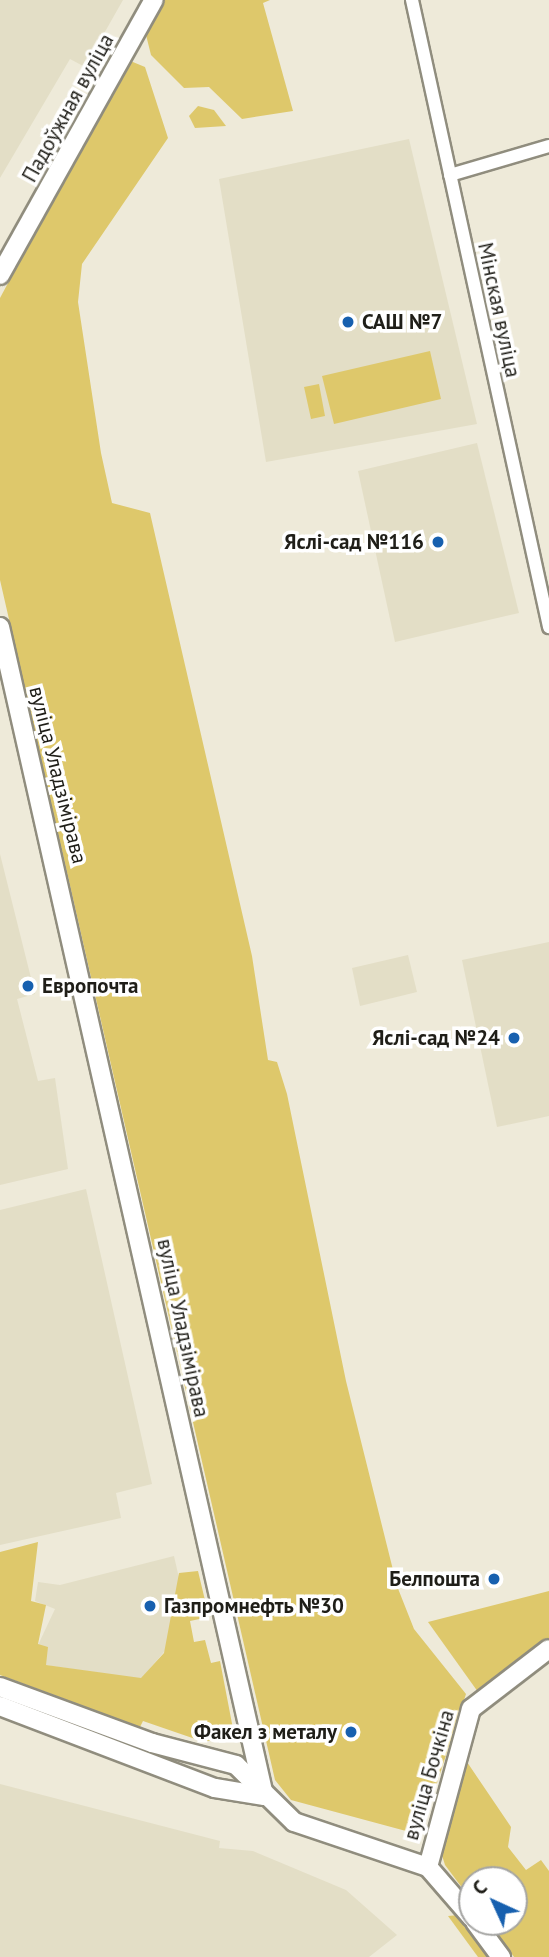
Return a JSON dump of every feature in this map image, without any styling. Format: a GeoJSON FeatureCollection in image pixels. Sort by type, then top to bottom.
{"type":"FeatureCollection","features":[{"type":"Feature","properties":{"kind":"main road","name":"Падоўжная вуліца"},"geometry":{"type":"LineString","coordinates":[[0,275],[154,0]]}},
{"type":"Feature","properties":{"kind":"main road","name":"вуліца Уладзімірава"},"geometry":{"type":"LineString","coordinates":[[0,627],[253,1737],[264,1796]]}},
{"type":"Feature","properties":{"kind":"main road","name":"вуліца Бочкіна"},"geometry":{"type":"LineString","coordinates":[[428,1867],[471,1710],[549,1648]]}},
{"type":"Feature","properties":{"kind":"main road"},"geometry":{"type":"LineString","coordinates":[[0,1688],[219,1765],[236,1765],[264,1796],[305,1827],[428,1867],[458,1902]]}},
{"type":"Feature","properties":{"kind":"main road"},"geometry":{"type":"LineString","coordinates":[[0,1706],[215,1788],[264,1796]]}},
{"type":"Feature","properties":{"kind":"main road"},"geometry":{"type":"LineString","coordinates":[[219,1765],[253,1737]]}},
{"type":"Feature","properties":{"kind":"main road"},"geometry":{"type":"LineString","coordinates":[[486,1936],[501,1957]]}},
{"type":"Feature","properties":{"kind":"street","name":"Мінская вуліца"},"geometry":{"type":"LineString","coordinates":[[412,0],[549,627]]}},
{"type":"Feature","properties":{"kind":"street"},"geometry":{"type":"LineString","coordinates":[[450,174],[549,146]]}},
{"type":"Feature","properties":{"kind":"shaded area"},"geometry":{"type":"Polygon","coordinates":[[[0,0],[123,0],[85,67],[70,59],[0,178],[0,0]]]}},
{"type":"Feature","properties":{"kind":"shaded area"},"geometry":{"type":"Polygon","coordinates":[[[163,0],[270,0],[263,3],[293,111],[242,119],[209,87],[184,88],[151,55],[145,31],[163,0]]]}},
{"type":"Feature","properties":{"kind":"shaded area"},"geometry":{"type":"Polygon","coordinates":[[[128,60],[145,67],[168,138],[82,264],[78,302],[101,453],[112,503],[150,513],[252,956],[268,1060],[277,1062],[287,1094],[346,1381],[397,1586],[414,1629],[466,1694],[423,1826],[406,1831],[291,1800],[275,1780],[0,580],[0,298],[128,60]]]}},
{"type":"Feature","properties":{"kind":"shaded area"},"geometry":{"type":"Polygon","coordinates":[[[198,106],[214,110],[226,126],[195,128],[189,116],[198,106]]]}},
{"type":"Feature","properties":{"kind":"shaded area","name":"САШ №7"},"geometry":{"type":"Polygon","coordinates":[[[409,139],[477,424],[266,462],[219,179],[409,139]]]}},
{"type":"Feature","properties":{"kind":"shaded area"},"geometry":{"type":"Polygon","coordinates":[[[430,351],[441,399],[334,424],[322,376],[430,351]]]}},
{"type":"Feature","properties":{"kind":"shaded area"},"geometry":{"type":"Polygon","coordinates":[[[319,384],[325,416],[311,419],[304,387],[319,384]]]}},
{"type":"Feature","properties":{"kind":"shaded area","name":"Яслі-сад №116"},"geometry":{"type":"Polygon","coordinates":[[[477,443],[519,613],[395,642],[358,471],[477,443]]]}},
{"type":"Feature","properties":{"kind":"shaded area"},"geometry":{"type":"Polygon","coordinates":[[[0,854],[35,994],[17,999],[38,1081],[55,1078],[68,1169],[0,1185],[0,854]]]}},
{"type":"Feature","properties":{"kind":"shaded area","name":"Яслі-сад №24"},"geometry":{"type":"Polygon","coordinates":[[[549,942],[549,1116],[497,1127],[462,960],[549,942]]]}},
{"type":"Feature","properties":{"kind":"shaded area"},"geometry":{"type":"Polygon","coordinates":[[[408,955],[417,992],[360,1006],[352,968],[408,955]]]}},
{"type":"Feature","properties":{"kind":"shaded area"},"geometry":{"type":"Polygon","coordinates":[[[86,1189],[152,1484],[116,1493],[121,1518],[0,1545],[0,1210],[86,1189]]]}},
{"type":"Feature","properties":{"kind":"shaded area"},"geometry":{"type":"Polygon","coordinates":[[[38,1542],[31,1601],[46,1605],[38,1644],[48,1647],[46,1665],[141,1678],[164,1653],[179,1573],[198,1571],[209,1617],[190,1621],[194,1642],[205,1640],[211,1663],[220,1661],[234,1734],[204,1742],[143,1721],[140,1727],[0,1675],[0,1552],[38,1542]]]}},
{"type":"Feature","properties":{"kind":"shaded area"},"geometry":{"type":"Polygon","coordinates":[[[174,1556],[179,1578],[175,1639],[141,1679],[45,1665],[38,1645],[55,1609],[35,1601],[38,1582],[60,1585],[174,1556]]]}},
{"type":"Feature","properties":{"kind":"shaded area"},"geometry":{"type":"Polygon","coordinates":[[[549,1591],[549,1641],[478,1692],[428,1622],[549,1591]]]}},
{"type":"Feature","properties":{"kind":"shaded area"},"geometry":{"type":"Polygon","coordinates":[[[467,1762],[511,1827],[508,1847],[523,1866],[458,1866],[458,1882],[445,1865],[440,1849],[461,1763],[467,1762]]]}},
{"type":"Feature","properties":{"kind":"shaded area"},"geometry":{"type":"Polygon","coordinates":[[[0,1784],[220,1841],[219,1848],[253,1851],[346,1890],[397,1935],[369,1957],[0,1957],[0,1784]]]}},
{"type":"Feature","properties":{"kind":"shaded area"},"geometry":{"type":"Polygon","coordinates":[[[541,1860],[549,1871],[549,1957],[514,1957],[498,1936],[528,1936],[528,1869],[541,1860]]]}},
{"type":"Feature","properties":{"kind":"shaded area"},"geometry":{"type":"Polygon","coordinates":[[[458,1915],[458,1930],[448,1916],[458,1915]]]}},
{"type":"Feature","properties":{"kind":"shaded area"},"geometry":{"type":"Polygon","coordinates":[[[463,1936],[475,1936],[491,1957],[478,1957],[463,1936]]]}},
{"type":"Feature","properties":{"kind":"place","name":"САШ №7"},"geometry":{"type":"Point","coordinates":[348,322]}},
{"type":"Feature","properties":{"kind":"place","name":"Яслі-сад №116"},"geometry":{"type":"Point","coordinates":[438,542]}},
{"type":"Feature","properties":{"kind":"place","name":"Европочта"},"geometry":{"type":"Point","coordinates":[28,986]}},
{"type":"Feature","properties":{"kind":"place","name":"Яслі-сад №24"},"geometry":{"type":"Point","coordinates":[514,1038]}},
{"type":"Feature","properties":{"kind":"place","name":"Белпошта"},"geometry":{"type":"Point","coordinates":[494,1579]}},
{"type":"Feature","properties":{"kind":"place","name":"Газпромнефть №30"},"geometry":{"type":"Point","coordinates":[150,1606]}},
{"type":"Feature","properties":{"kind":"place","name":"Факел з металу"},"geometry":{"type":"Point","coordinates":[351,1732]}}]}
